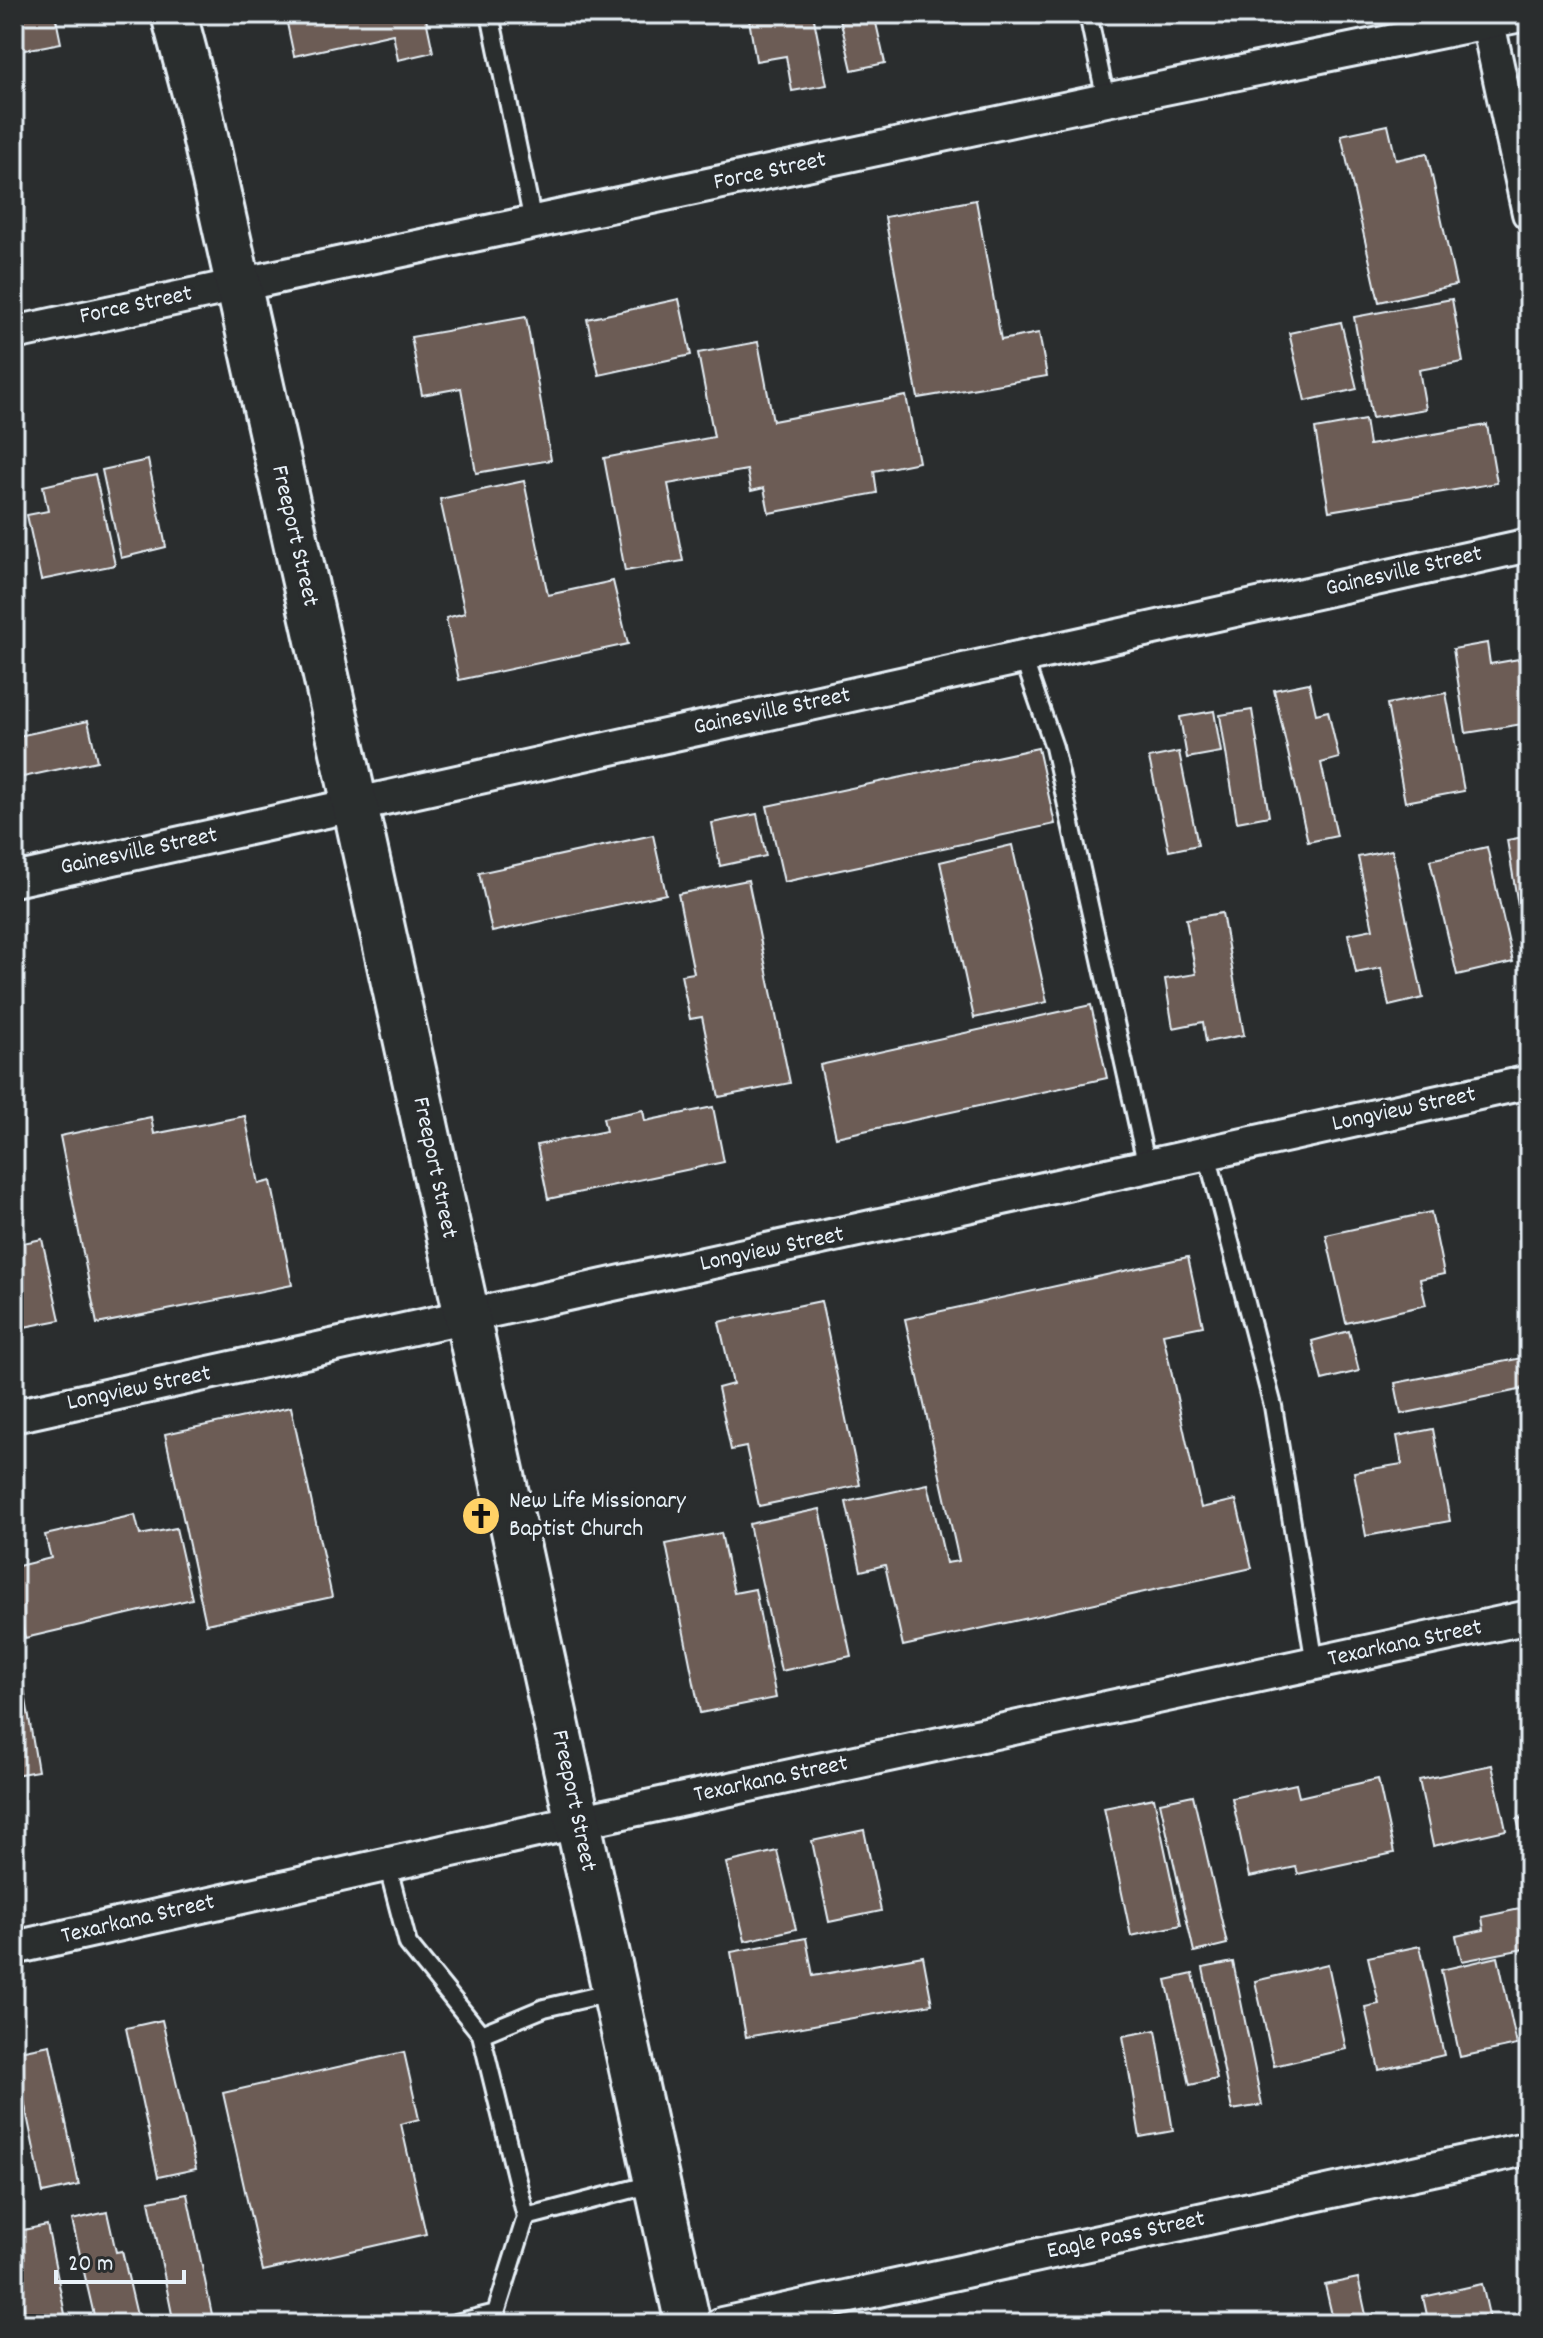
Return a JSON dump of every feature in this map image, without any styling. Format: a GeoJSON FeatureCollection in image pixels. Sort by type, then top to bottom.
{"type":"FeatureCollection","features":[{"type":"Feature","properties":{"kind":"main road","name":"Freeport Street"},"geometry":{"type":"LineString","coordinates":[[174,14],[198,105],[355,805],[688,2324]]}},
{"type":"Feature","properties":{"kind":"street","name":"Force Street"},"geometry":{"type":"LineString","coordinates":[[14,333],[1487,18],[1526,14]]}},
{"type":"Feature","properties":{"kind":"street"},"geometry":{"type":"LineString","coordinates":[[1487,18],[1529,213]]}},
{"type":"Feature","properties":{"kind":"street","name":"Gainesville Street"},"geometry":{"type":"LineString","coordinates":[[14,880],[1529,545]]}},
{"type":"Feature","properties":{"kind":"street","name":"Longview Street"},"geometry":{"type":"LineString","coordinates":[[14,1416],[1529,1082]]}},
{"type":"Feature","properties":{"kind":"street","name":"Texarkana Street"},"geometry":{"type":"LineString","coordinates":[[14,1948],[577,1822],[1529,1617]]}},
{"type":"Feature","properties":{"kind":"street","name":"Eagle Pass Street"},"geometry":{"type":"LineString","coordinates":[[722,2324],[1529,2148]]}},
{"type":"Feature","properties":{"kind":"lane"},"geometry":{"type":"LineString","coordinates":[[490,14],[533,222]]}},
{"type":"Feature","properties":{"kind":"lane"},"geometry":{"type":"LineString","coordinates":[[1088,14],[1106,100]]}},
{"type":"Feature","properties":{"kind":"lane"},"geometry":{"type":"LineString","coordinates":[[1023,657],[1054,747],[1147,1167]]}},
{"type":"Feature","properties":{"kind":"lane"},"geometry":{"type":"LineString","coordinates":[[1207,1154],[1273,1406],[1315,1664]]}},
{"type":"Feature","properties":{"kind":"lane"},"geometry":{"type":"LineString","coordinates":[[387,1864],[408,1944],[481,2034],[526,2217],[497,2318],[452,2324]]}},
{"type":"Feature","properties":{"kind":"lane"},"geometry":{"type":"LineString","coordinates":[[481,2034],[544,2008],[614,1992]]}},
{"type":"Feature","properties":{"kind":"lane"},"geometry":{"type":"LineString","coordinates":[[526,2217],[656,2183]]}},
{"type":"Feature","properties":{"kind":"building"},"geometry":{"type":"Polygon","coordinates":[[[14,14],[55,14],[61,43],[14,52],[14,14]]]}},
{"type":"Feature","properties":{"kind":"building"},"geometry":{"type":"Polygon","coordinates":[[[285,14],[425,14],[433,52],[398,60],[393,34],[294,56],[285,14]]]}},
{"type":"Feature","properties":{"kind":"building"},"geometry":{"type":"Polygon","coordinates":[[[748,14],[813,14],[827,85],[792,91],[786,56],[756,61],[748,14]]]}},
{"type":"Feature","properties":{"kind":"building"},"geometry":{"type":"Polygon","coordinates":[[[839,14],[874,14],[885,63],[852,70],[839,14]]]}},
{"type":"Feature","properties":{"kind":"building"},"geometry":{"type":"Polygon","coordinates":[[[1388,125],[1396,160],[1427,153],[1456,285],[1379,302],[1341,135],[1388,125]]]}},
{"type":"Feature","properties":{"kind":"building"},"geometry":{"type":"Polygon","coordinates":[[[976,200],[1001,340],[1039,333],[1047,376],[918,398],[885,217],[976,200]]]}},
{"type":"Feature","properties":{"kind":"building"},"geometry":{"type":"Polygon","coordinates":[[[679,299],[691,355],[599,375],[587,319],[679,299]]]}},
{"type":"Feature","properties":{"kind":"building"},"geometry":{"type":"Polygon","coordinates":[[[1452,299],[1463,362],[1419,370],[1426,409],[1372,418],[1354,317],[1452,299]]]}},
{"type":"Feature","properties":{"kind":"building"},"geometry":{"type":"Polygon","coordinates":[[[526,317],[551,460],[476,473],[461,388],[422,395],[411,337],[526,317]]]}},
{"type":"Feature","properties":{"kind":"building"},"geometry":{"type":"Polygon","coordinates":[[[1341,322],[1357,389],[1305,401],[1289,333],[1341,322]]]}},
{"type":"Feature","properties":{"kind":"building"},"geometry":{"type":"Polygon","coordinates":[[[758,342],[773,421],[906,396],[919,462],[874,471],[877,493],[769,513],[764,488],[751,491],[747,470],[668,484],[683,561],[625,571],[604,458],[714,437],[698,353],[758,342]]]}},
{"type":"Feature","properties":{"kind":"building"},"geometry":{"type":"Polygon","coordinates":[[[1365,420],[1369,445],[1487,425],[1497,483],[1329,511],[1315,429],[1365,420]]]}},
{"type":"Feature","properties":{"kind":"building"},"geometry":{"type":"Polygon","coordinates":[[[148,460],[166,547],[121,558],[102,470],[148,460]]]}},
{"type":"Feature","properties":{"kind":"building"},"geometry":{"type":"Polygon","coordinates":[[[95,474],[115,565],[41,580],[27,515],[48,511],[43,486],[95,474]]]}},
{"type":"Feature","properties":{"kind":"building"},"geometry":{"type":"Polygon","coordinates":[[[524,481],[548,595],[613,581],[628,644],[459,680],[446,618],[465,613],[440,499],[524,481]]]}},
{"type":"Feature","properties":{"kind":"building"},"geometry":{"type":"Polygon","coordinates":[[[1487,643],[1490,664],[1519,659],[1529,723],[1466,733],[1453,649],[1487,643]]]}},
{"type":"Feature","properties":{"kind":"building"},"geometry":{"type":"Polygon","coordinates":[[[1309,683],[1316,714],[1328,711],[1339,758],[1321,763],[1337,836],[1308,842],[1274,690],[1309,683]]]}},
{"type":"Feature","properties":{"kind":"building"},"geometry":{"type":"Polygon","coordinates":[[[1446,693],[1464,791],[1405,802],[1387,704],[1446,693]]]}},
{"type":"Feature","properties":{"kind":"building"},"geometry":{"type":"Polygon","coordinates":[[[1252,710],[1269,816],[1237,822],[1220,715],[1252,710]]]}},
{"type":"Feature","properties":{"kind":"building"},"geometry":{"type":"Polygon","coordinates":[[[1214,711],[1221,752],[1187,758],[1180,717],[1214,711]]]}},
{"type":"Feature","properties":{"kind":"building"},"geometry":{"type":"Polygon","coordinates":[[[88,721],[97,761],[14,779],[14,737],[88,721]]]}},
{"type":"Feature","properties":{"kind":"building"},"geometry":{"type":"Polygon","coordinates":[[[1038,748],[1055,824],[784,882],[767,806],[1038,748]]]}},
{"type":"Feature","properties":{"kind":"building"},"geometry":{"type":"Polygon","coordinates":[[[1179,752],[1198,845],[1169,851],[1149,758],[1179,752]]]}},
{"type":"Feature","properties":{"kind":"building"},"geometry":{"type":"Polygon","coordinates":[[[757,814],[766,856],[720,866],[712,823],[757,814]]]}},
{"type":"Feature","properties":{"kind":"building"},"geometry":{"type":"Polygon","coordinates":[[[653,835],[666,894],[492,932],[479,873],[653,835]]]}},
{"type":"Feature","properties":{"kind":"building"},"geometry":{"type":"Polygon","coordinates":[[[1529,836],[1529,971],[1507,840],[1529,836]]]}},
{"type":"Feature","properties":{"kind":"building"},"geometry":{"type":"Polygon","coordinates":[[[1012,845],[1047,1002],[974,1018],[940,862],[1012,845]]]}},
{"type":"Feature","properties":{"kind":"building"},"geometry":{"type":"Polygon","coordinates":[[[1487,847],[1513,962],[1457,975],[1430,860],[1487,847]]]}},
{"type":"Feature","properties":{"kind":"building"},"geometry":{"type":"Polygon","coordinates":[[[1392,850],[1423,998],[1389,1006],[1381,968],[1356,973],[1348,934],[1373,929],[1358,857],[1392,850]]]}},
{"type":"Feature","properties":{"kind":"building"},"geometry":{"type":"Polygon","coordinates":[[[748,880],[790,1083],[719,1097],[702,1017],[690,1019],[681,975],[694,973],[678,894],[748,880]]]}},
{"type":"Feature","properties":{"kind":"building"},"geometry":{"type":"Polygon","coordinates":[[[1222,913],[1244,1035],[1206,1042],[1203,1022],[1173,1028],[1165,979],[1196,974],[1186,919],[1222,913]]]}},
{"type":"Feature","properties":{"kind":"building"},"geometry":{"type":"Polygon","coordinates":[[[1091,1005],[1107,1078],[836,1137],[820,1065],[1091,1005]]]}},
{"type":"Feature","properties":{"kind":"building"},"geometry":{"type":"Polygon","coordinates":[[[713,1107],[724,1162],[548,1199],[537,1145],[606,1131],[603,1118],[643,1110],[645,1121],[713,1107]]]}},
{"type":"Feature","properties":{"kind":"building"},"geometry":{"type":"Polygon","coordinates":[[[245,1116],[259,1184],[271,1181],[292,1285],[97,1324],[60,1136],[151,1117],[154,1134],[245,1116]]]}},
{"type":"Feature","properties":{"kind":"building"},"geometry":{"type":"Polygon","coordinates":[[[1431,1212],[1444,1274],[1420,1279],[1426,1305],[1346,1323],[1326,1235],[1431,1212]]]}},
{"type":"Feature","properties":{"kind":"building"},"geometry":{"type":"Polygon","coordinates":[[[42,1239],[60,1320],[14,1329],[14,1245],[42,1239]]]}},
{"type":"Feature","properties":{"kind":"building"},"geometry":{"type":"Polygon","coordinates":[[[1188,1257],[1203,1326],[1163,1334],[1201,1508],[1236,1500],[1252,1568],[903,1646],[885,1565],[861,1571],[846,1502],[928,1484],[946,1563],[959,1561],[905,1319],[1188,1257]]]}},
{"type":"Feature","properties":{"kind":"building"},"geometry":{"type":"Polygon","coordinates":[[[821,1301],[860,1485],[759,1506],[746,1447],[731,1450],[718,1388],[733,1384],[719,1322],[821,1301]]]}},
{"type":"Feature","properties":{"kind":"building"},"geometry":{"type":"Polygon","coordinates":[[[1349,1331],[1359,1371],[1322,1380],[1312,1341],[1349,1331]]]}},
{"type":"Feature","properties":{"kind":"building"},"geometry":{"type":"Polygon","coordinates":[[[1527,1357],[1529,1388],[1401,1414],[1395,1383],[1527,1357]]]}},
{"type":"Feature","properties":{"kind":"building"},"geometry":{"type":"Polygon","coordinates":[[[291,1407],[332,1597],[206,1624],[165,1434],[291,1407]]]}},
{"type":"Feature","properties":{"kind":"building"},"geometry":{"type":"Polygon","coordinates":[[[1433,1429],[1450,1521],[1366,1536],[1354,1472],[1402,1464],[1397,1436],[1433,1429]]]}},
{"type":"Feature","properties":{"kind":"building"},"geometry":{"type":"Polygon","coordinates":[[[820,1509],[851,1656],[781,1671],[749,1524],[820,1509]]]}},
{"type":"Feature","properties":{"kind":"building"},"geometry":{"type":"Polygon","coordinates":[[[135,1515],[140,1535],[176,1528],[192,1599],[25,1638],[14,1589],[14,1567],[51,1558],[45,1535],[135,1515]]]}},
{"type":"Feature","properties":{"kind":"building"},"geometry":{"type":"Polygon","coordinates":[[[721,1533],[734,1593],[755,1589],[776,1698],[700,1713],[666,1544],[721,1533]]]}},
{"type":"Feature","properties":{"kind":"building"},"geometry":{"type":"Polygon","coordinates":[[[24,1688],[38,1771],[14,1775],[14,1690],[24,1688]]]}},
{"type":"Feature","properties":{"kind":"building"},"geometry":{"type":"Polygon","coordinates":[[[1492,1765],[1506,1830],[1433,1846],[1419,1780],[1492,1765]]]}},
{"type":"Feature","properties":{"kind":"building"},"geometry":{"type":"Polygon","coordinates":[[[1378,1779],[1394,1853],[1298,1874],[1296,1867],[1249,1877],[1232,1798],[1296,1784],[1299,1797],[1378,1779]]]}},
{"type":"Feature","properties":{"kind":"building"},"geometry":{"type":"Polygon","coordinates":[[[1193,1795],[1227,1944],[1194,1952],[1160,1802],[1193,1795]]]}},
{"type":"Feature","properties":{"kind":"building"},"geometry":{"type":"Polygon","coordinates":[[[1154,1798],[1181,1925],[1131,1936],[1104,1808],[1154,1798]]]}},
{"type":"Feature","properties":{"kind":"building"},"geometry":{"type":"Polygon","coordinates":[[[1529,1817],[1529,1869],[1517,1819],[1529,1817]]]}},
{"type":"Feature","properties":{"kind":"building"},"geometry":{"type":"Polygon","coordinates":[[[864,1830],[881,1911],[829,1922],[812,1841],[864,1830]]]}},
{"type":"Feature","properties":{"kind":"building"},"geometry":{"type":"Polygon","coordinates":[[[777,1851],[796,1929],[745,1941],[726,1863],[777,1851]]]}},
{"type":"Feature","properties":{"kind":"building"},"geometry":{"type":"Polygon","coordinates":[[[1529,1907],[1529,1948],[1462,1961],[1456,1936],[1484,1930],[1482,1917],[1529,1907]]]}},
{"type":"Feature","properties":{"kind":"building"},"geometry":{"type":"Polygon","coordinates":[[[806,1938],[813,1976],[923,1956],[932,2004],[746,2037],[731,1952],[806,1938]]]}},
{"type":"Feature","properties":{"kind":"building"},"geometry":{"type":"Polygon","coordinates":[[[1420,1946],[1444,2055],[1379,2070],[1365,2007],[1379,2004],[1368,1957],[1420,1946]]]}},
{"type":"Feature","properties":{"kind":"building"},"geometry":{"type":"Polygon","coordinates":[[[1498,1957],[1517,2045],[1460,2057],[1441,1970],[1498,1957]]]}},
{"type":"Feature","properties":{"kind":"building"},"geometry":{"type":"Polygon","coordinates":[[[1233,1962],[1262,2105],[1232,2110],[1203,1968],[1233,1962]]]}},
{"type":"Feature","properties":{"kind":"building"},"geometry":{"type":"Polygon","coordinates":[[[1328,1964],[1346,2049],[1274,2066],[1255,1981],[1328,1964]]]}},
{"type":"Feature","properties":{"kind":"building"},"geometry":{"type":"Polygon","coordinates":[[[1193,1974],[1217,2079],[1190,2085],[1166,1980],[1193,1974]]]}},
{"type":"Feature","properties":{"kind":"building"},"geometry":{"type":"Polygon","coordinates":[[[162,2020],[196,2169],[158,2177],[126,2028],[162,2020]]]}},
{"type":"Feature","properties":{"kind":"building"},"geometry":{"type":"Polygon","coordinates":[[[1156,2030],[1173,2131],[1140,2137],[1123,2036],[1156,2030]]]}},
{"type":"Feature","properties":{"kind":"building"},"geometry":{"type":"Polygon","coordinates":[[[50,2045],[79,2185],[43,2193],[14,2052],[50,2045]]]}},
{"type":"Feature","properties":{"kind":"building"},"geometry":{"type":"Polygon","coordinates":[[[404,2052],[419,2119],[401,2124],[426,2234],[263,2271],[223,2093],[404,2052]]]}},
{"type":"Feature","properties":{"kind":"building"},"geometry":{"type":"Polygon","coordinates":[[[187,2194],[214,2324],[174,2324],[149,2201],[187,2194]]]}},
{"type":"Feature","properties":{"kind":"building"},"geometry":{"type":"Polygon","coordinates":[[[107,2212],[116,2252],[122,2251],[139,2324],[96,2324],[72,2220],[107,2212]]]}},
{"type":"Feature","properties":{"kind":"building"},"geometry":{"type":"Polygon","coordinates":[[[47,2225],[67,2324],[27,2324],[14,2261],[14,2232],[47,2225]]]}},
{"type":"Feature","properties":{"kind":"building"},"geometry":{"type":"Polygon","coordinates":[[[1358,2278],[1368,2324],[1334,2324],[1325,2285],[1358,2278]]]}},
{"type":"Feature","properties":{"kind":"building"},"geometry":{"type":"Polygon","coordinates":[[[1482,2284],[1491,2324],[1429,2324],[1423,2297],[1482,2284]]]}},
{"type":"Feature","properties":{"kind":"building"},"geometry":{"type":"Polygon","coordinates":[[[1109,2312],[1111,2324],[1049,2324],[1109,2312]]]}},
{"type":"Feature","properties":{"kind":"place","name":"New Life Missionary Baptist Church"},"geometry":{"type":"Point","coordinates":[481,1516]}}]}
